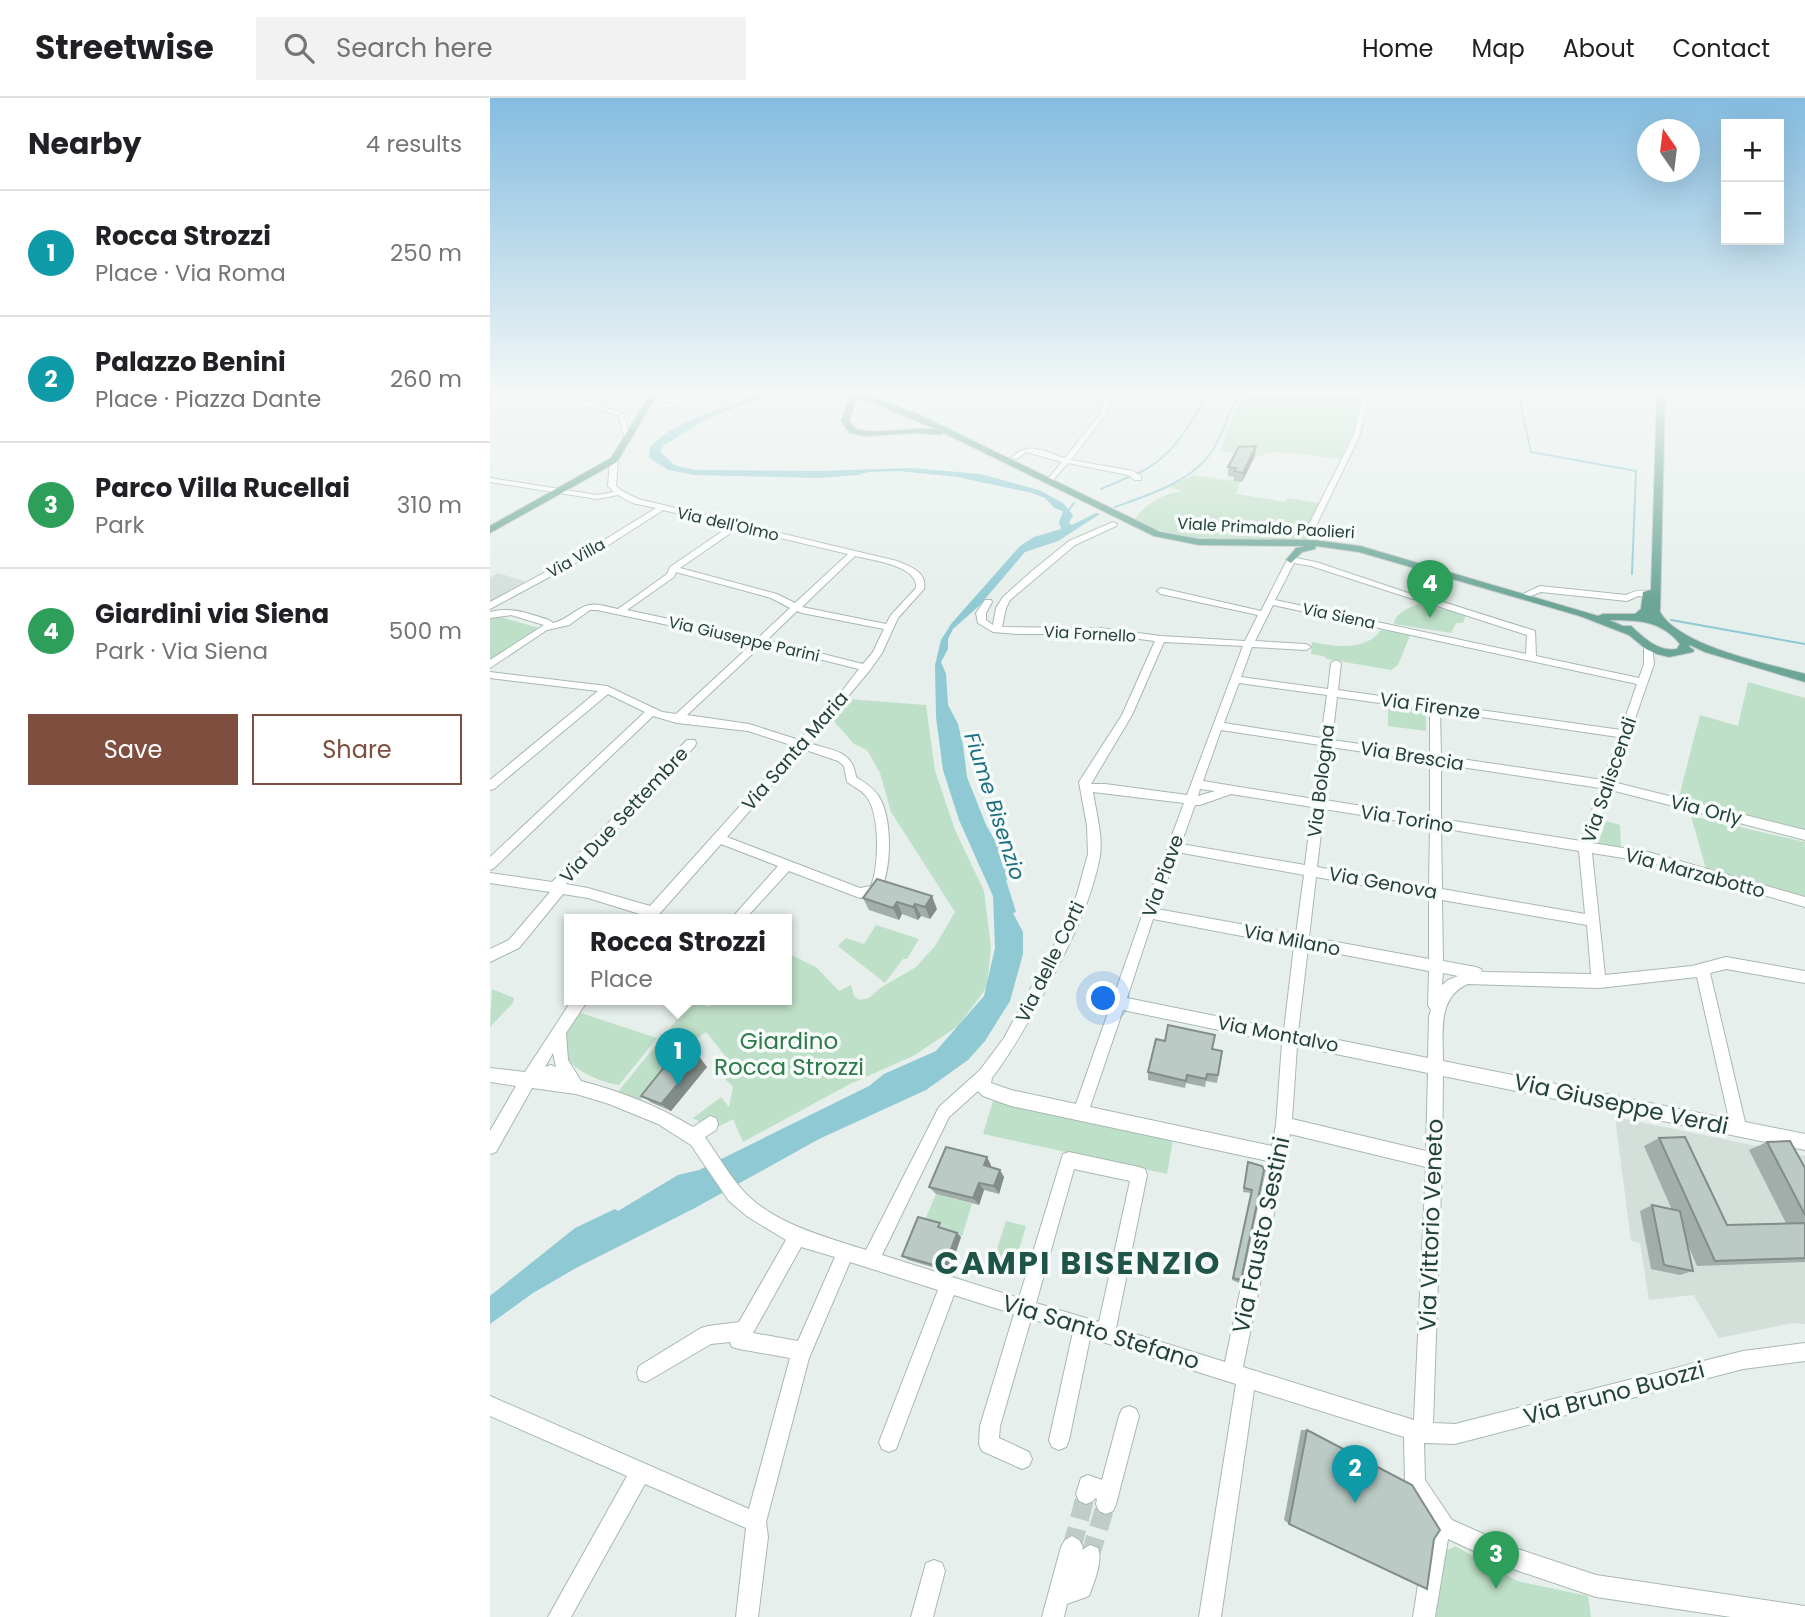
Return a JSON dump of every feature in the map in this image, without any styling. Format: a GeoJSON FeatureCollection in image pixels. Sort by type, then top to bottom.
{"type":"FeatureCollection","features":[{"type":"Feature","properties":{"kind":"main road"},"geometry":{"type":"LineString","coordinates":[[490,530],[607,464]]}},
{"type":"Feature","properties":{"kind":"main road","name":"Viale Primaldo Paolieri"},"geometry":{"type":"LineString","coordinates":[[1012,464],[1149,532],[1199,542],[1335,544],[1584,614],[1632,633],[1649,646],[1666,653],[1709,650]]}},
{"type":"Feature","properties":{"kind":"main road"},"geometry":{"type":"LineString","coordinates":[[1632,633],[1625,625],[1633,616],[1646,610],[1654,464]]}},
{"type":"Feature","properties":{"kind":"main road"},"geometry":{"type":"LineString","coordinates":[[1657,464],[1655,612],[1660,621]]}},
{"type":"Feature","properties":{"kind":"main road"},"geometry":{"type":"LineString","coordinates":[[1323,536],[1395,555],[1410,563]]}},
{"type":"Feature","properties":{"kind":"main road"},"geometry":{"type":"LineString","coordinates":[[1291,560],[1298,550],[1318,547],[1346,549],[1410,563]]}},
{"type":"Feature","properties":{"kind":"main road","name":"Viale Primaldo Paolieri"},"geometry":{"type":"LineString","coordinates":[[1584,614],[1633,616],[1660,621],[1676,634],[1709,650],[1805,678]]}},
{"type":"Feature","properties":{"kind":"main road"},"geometry":{"type":"LineString","coordinates":[[1676,634],[1684,641],[1682,650]]}},
{"type":"Feature","properties":{"kind":"street"},"geometry":{"type":"LineString","coordinates":[[490,480],[603,498],[619,493],[611,482],[613,464]]}},
{"type":"Feature","properties":{"kind":"street"},"geometry":{"type":"LineString","coordinates":[[1052,479],[1064,464]]}},
{"type":"Feature","properties":{"kind":"street"},"geometry":{"type":"LineString","coordinates":[[1081,464],[1129,473],[1138,478]]}},
{"type":"Feature","properties":{"kind":"street"},"geometry":{"type":"LineString","coordinates":[[1323,536],[1312,526],[1343,464]]}},
{"type":"Feature","properties":{"kind":"street"},"geometry":{"type":"LineString","coordinates":[[490,487],[499,482]]}},
{"type":"Feature","properties":{"kind":"street","name":"Via dell'Olmo"},"geometry":{"type":"LineString","coordinates":[[619,493],[660,509],[854,553],[894,563],[915,572]]}},
{"type":"Feature","properties":{"kind":"street","name":"Via Villa"},"geometry":{"type":"LineString","coordinates":[[492,609],[660,509]]}},
{"type":"Feature","properties":{"kind":"street"},"geometry":{"type":"LineString","coordinates":[[997,629],[1000,608],[1035,573],[1072,543],[1113,524]]}},
{"type":"Feature","properties":{"kind":"street"},"geometry":{"type":"LineString","coordinates":[[620,611],[671,575],[673,569],[736,526]]}},
{"type":"Feature","properties":{"kind":"street"},"geometry":{"type":"LineString","coordinates":[[1304,562],[1310,552]]}},
{"type":"Feature","properties":{"kind":"street"},"geometry":{"type":"LineString","coordinates":[[677,719],[854,553]]}},
{"type":"Feature","properties":{"kind":"street"},"geometry":{"type":"LineString","coordinates":[[1291,560],[1416,597]]}},
{"type":"Feature","properties":{"kind":"street","name":"Via Piave"},"geometry":{"type":"LineString","coordinates":[[1082,1112],[1149,913],[1217,726],[1249,643],[1291,560]]}},
{"type":"Feature","properties":{"kind":"street"},"geometry":{"type":"LineString","coordinates":[[673,569],[775,596],[795,607],[888,627]]}},
{"type":"Feature","properties":{"kind":"street","name":"Via Santa Maria"},"geometry":{"type":"LineString","coordinates":[[651,914],[867,668],[888,627],[920,589],[920,579],[915,572]]}},
{"type":"Feature","properties":{"kind":"street"},"geometry":{"type":"LineString","coordinates":[[1523,596],[1540,589],[1627,598],[1637,593],[1648,594]]}},
{"type":"Feature","properties":{"kind":"street"},"geometry":{"type":"LineString","coordinates":[[1161,591],[1264,614]]}},
{"type":"Feature","properties":{"kind":"street"},"geometry":{"type":"LineString","coordinates":[[988,602],[980,617],[984,624],[997,629],[1018,631]]}},
{"type":"Feature","properties":{"kind":"street","name":"Via Siena"},"geometry":{"type":"LineString","coordinates":[[1270,602],[1643,682]]}},
{"type":"Feature","properties":{"kind":"street"},"geometry":{"type":"LineString","coordinates":[[1437,603],[1528,631],[1533,636],[1531,658]]}},
{"type":"Feature","properties":{"kind":"street","name":"Via Giuseppe Parini"},"geometry":{"type":"LineString","coordinates":[[490,665],[550,625],[566,623],[591,607],[760,641],[867,668]]}},
{"type":"Feature","properties":{"kind":"street","name":"Via Villa"},"geometry":{"type":"LineString","coordinates":[[492,609],[550,625]]}},
{"type":"Feature","properties":{"kind":"street","name":"Via Fornello"},"geometry":{"type":"LineString","coordinates":[[1018,631],[1100,631],[1161,639],[1306,647]]}},
{"type":"Feature","properties":{"kind":"street"},"geometry":{"type":"LineString","coordinates":[[1161,639],[1127,715],[1085,782],[1085,788],[1105,788],[1190,800]]}},
{"type":"Feature","properties":{"kind":"street","name":"Via Saliscendi"},"geometry":{"type":"LineString","coordinates":[[1599,982],[1585,847],[1649,664],[1649,646]]}},
{"type":"Feature","properties":{"kind":"street"},"geometry":{"type":"LineString","coordinates":[[1649,664],[1666,653]]}},
{"type":"Feature","properties":{"kind":"street","name":"Via Bologna"},"geometry":{"type":"LineString","coordinates":[[1284,1125],[1290,1036],[1336,663]]}},
{"type":"Feature","properties":{"kind":"street"},"geometry":{"type":"LineString","coordinates":[[490,675],[607,688],[651,712],[677,719],[738,726],[802,743],[846,760],[851,779],[863,786],[879,809],[882,879],[875,890],[860,893],[718,838]]}},
{"type":"Feature","properties":{"kind":"street","name":"Via Firenze"},"geometry":{"type":"LineString","coordinates":[[1235,679],[1625,734]]}},
{"type":"Feature","properties":{"kind":"street"},"geometry":{"type":"LineString","coordinates":[[490,786],[607,688]]}},
{"type":"Feature","properties":{"kind":"street"},"geometry":{"type":"LineString","coordinates":[[1435,707],[1436,966]]}},
{"type":"Feature","properties":{"kind":"street"},"geometry":{"type":"LineString","coordinates":[[490,865],[651,712]]}},
{"type":"Feature","properties":{"kind":"street","name":"Via Brescia"},"geometry":{"type":"LineString","coordinates":[[1217,726],[1607,785]]}},
{"type":"Feature","properties":{"kind":"street","name":"Via Due Settembre"},"geometry":{"type":"LineString","coordinates":[[490,956],[514,944],[559,888],[691,743]]}},
{"type":"Feature","properties":{"kind":"street","name":"Via Torino"},"geometry":{"type":"LineString","coordinates":[[1197,784],[1585,847]]}},
{"type":"Feature","properties":{"kind":"street","name":"Via Orly"},"geometry":{"type":"LineString","coordinates":[[1607,785],[1805,835]]}},
{"type":"Feature","properties":{"kind":"street","name":"Via delle Corti"},"geometry":{"type":"LineString","coordinates":[[925,1147],[944,1112],[985,1075],[1009,1043],[1031,1005],[1077,911],[1094,854],[1093,826],[1085,788]]}},
{"type":"Feature","properties":{"kind":"street","name":"Via Torino"},"geometry":{"type":"LineString","coordinates":[[1190,800],[1200,801],[1230,790]]}},
{"type":"Feature","properties":{"kind":"street","name":"Via Genova"},"geometry":{"type":"LineString","coordinates":[[1173,847],[1593,921]]}},
{"type":"Feature","properties":{"kind":"street","name":"Via Marzabotto"},"geometry":{"type":"LineString","coordinates":[[1585,847],[1648,857],[1805,902]]}},
{"type":"Feature","properties":{"kind":"street"},"geometry":{"type":"LineString","coordinates":[[742,914],[788,864]]}},
{"type":"Feature","properties":{"kind":"street"},"geometry":{"type":"LineString","coordinates":[[490,878],[588,893],[644,914]]}},
{"type":"Feature","properties":{"kind":"street","name":"Via Milano"},"geometry":{"type":"LineString","coordinates":[[1149,913],[1436,966]]}},
{"type":"Feature","properties":{"kind":"street","name":"Via Vittorio Veneto"},"geometry":{"type":"LineString","coordinates":[[1436,1017],[1445,992],[1461,980],[1472,977],[1517,981],[1599,982],[1702,970],[1726,963],[1805,977]]}},
{"type":"Feature","properties":{"kind":"street","name":"Via Vittorio Veneto"},"geometry":{"type":"LineString","coordinates":[[1446,1527],[1415,1483],[1434,1161],[1436,966],[1517,981]]}},
{"type":"Feature","properties":{"kind":"street"},"geometry":{"type":"LineString","coordinates":[[1702,970],[1739,1128]]}},
{"type":"Feature","properties":{"kind":"street","name":"Via Montalvo"},"geometry":{"type":"LineString","coordinates":[[1119,1003],[1436,1066]]}},
{"type":"Feature","properties":{"kind":"street"},"geometry":{"type":"LineString","coordinates":[[490,1146],[522,1094],[528,1079],[577,1005]]}},
{"type":"Feature","properties":{"kind":"street"},"geometry":{"type":"LineString","coordinates":[[559,1031],[561,1062],[576,1087]]}},
{"type":"Feature","properties":{"kind":"street","name":"Via Giuseppe Verdi"},"geometry":{"type":"LineString","coordinates":[[1436,1066],[1805,1142]]}},
{"type":"Feature","properties":{"kind":"street"},"geometry":{"type":"LineString","coordinates":[[490,1075],[576,1087],[609,1096],[663,1118],[694,1136],[710,1125]]}},
{"type":"Feature","properties":{"kind":"street"},"geometry":{"type":"LineString","coordinates":[[985,1075],[983,1085],[988,1091],[1276,1155]]}},
{"type":"Feature","properties":{"kind":"street","name":"Via Fausto Sestini"},"geometry":{"type":"LineString","coordinates":[[1210,1617],[1240,1383],[1276,1155],[1284,1125],[1434,1161]]}},
{"type":"Feature","properties":{"kind":"street","name":"Via Santo Stefano"},"geometry":{"type":"LineString","coordinates":[[694,1136],[708,1152],[735,1195],[754,1211],[797,1237],[1106,1334],[1240,1383],[1419,1432]]}},
{"type":"Feature","properties":{"kind":"street"},"geometry":{"type":"LineString","coordinates":[[870,1260],[925,1147]]}},
{"type":"Feature","properties":{"kind":"street"},"geometry":{"type":"LineString","coordinates":[[1022,1459],[989,1444],[990,1426],[1027,1309],[1069,1160],[1139,1175],[1106,1334]]}},
{"type":"Feature","properties":{"kind":"street"},"geometry":{"type":"LineString","coordinates":[[797,1237],[739,1340],[801,1354]]}},
{"type":"Feature","properties":{"kind":"street"},"geometry":{"type":"LineString","coordinates":[[747,1617],[757,1537],[756,1522],[801,1354],[846,1252]]}},
{"type":"Feature","properties":{"kind":"street"},"geometry":{"type":"LineString","coordinates":[[889,1442],[949,1285]]}},
{"type":"Feature","properties":{"kind":"street"},"geometry":{"type":"LineString","coordinates":[[1059,1440],[1083,1327]]}},
{"type":"Feature","properties":{"kind":"street"},"geometry":{"type":"LineString","coordinates":[[646,1373],[708,1335],[745,1331]]}},
{"type":"Feature","properties":{"kind":"street","name":"Via Bruno Buozzi"},"geometry":{"type":"LineString","coordinates":[[1419,1432],[1454,1434],[1743,1360],[1805,1352]]}},
{"type":"Feature","properties":{"kind":"street"},"geometry":{"type":"LineString","coordinates":[[490,1406],[756,1522]]}},
{"type":"Feature","properties":{"kind":"street"},"geometry":{"type":"LineString","coordinates":[[1086,1494],[1088,1485],[1107,1498],[1129,1416]]}},
{"type":"Feature","properties":{"kind":"street"},"geometry":{"type":"LineString","coordinates":[[559,1617],[640,1472]]}},
{"type":"Feature","properties":{"kind":"street"},"geometry":{"type":"LineString","coordinates":[[1424,1617],[1437,1535],[1446,1527],[1513,1558],[1596,1586],[1805,1617]]}},
{"type":"Feature","properties":{"kind":"street"},"geometry":{"type":"LineString","coordinates":[[1056,1607],[1081,1551]]}},
{"type":"Feature","properties":{"kind":"street"},"geometry":{"type":"LineString","coordinates":[[922,1617],[934,1571]]}},
{"type":"Feature","properties":{"kind":"shaded area"},"geometry":{"type":"Polygon","coordinates":[[[498,573],[527,582],[490,601],[490,578],[498,573]]]}},
{"type":"Feature","properties":{"kind":"shaded area"},"geometry":{"type":"Polygon","coordinates":[[[1615,1117],[1805,1156],[1805,1324],[1793,1323],[1719,1338],[1693,1295],[1649,1300],[1640,1243],[1631,1241],[1615,1117]]]}},
{"type":"Feature","properties":{"kind":"green space"},"geometry":{"type":"Polygon","coordinates":[[[1193,475],[1240,482],[1236,494],[1286,502],[1288,498],[1319,503],[1312,521],[1320,536],[1328,541],[1205,538],[1181,535],[1134,521],[1143,509],[1155,500],[1183,491],[1169,487],[1193,475]]]}},
{"type":"Feature","properties":{"kind":"green space"},"geometry":{"type":"Polygon","coordinates":[[[1423,602],[1466,614],[1463,623],[1456,623],[1451,633],[1394,624],[1401,613],[1423,602]]]}},
{"type":"Feature","properties":{"kind":"green space"},"geometry":{"type":"Polygon","coordinates":[[[490,616],[539,628],[490,661],[490,616]]]}},
{"type":"Feature","properties":{"kind":"green space"},"geometry":{"type":"Polygon","coordinates":[[[1381,630],[1410,635],[1398,665],[1391,670],[1311,654],[1312,642],[1350,646],[1375,637],[1381,630]]]}},
{"type":"Feature","properties":{"kind":"green space"},"geometry":{"type":"Polygon","coordinates":[[[1748,682],[1805,698],[1805,830],[1679,797],[1700,715],[1738,726],[1748,682]]]}},
{"type":"Feature","properties":{"kind":"green space","name":"Giardino Rocca Strozzi"},"geometry":{"type":"Polygon","coordinates":[[[848,699],[926,705],[935,770],[955,830],[984,891],[991,947],[987,987],[958,1026],[915,1055],[850,1084],[743,1142],[733,1119],[712,1130],[693,1118],[721,1097],[729,1107],[733,1087],[724,1078],[735,1068],[706,1032],[684,1048],[640,1101],[617,1093],[689,1005],[792,1005],[792,955],[816,967],[839,991],[851,985],[854,996],[859,1000],[869,998],[880,988],[916,967],[935,946],[955,912],[891,812],[880,773],[867,750],[854,744],[832,719],[848,699]]]}},
{"type":"Feature","properties":{"kind":"green space"},"geometry":{"type":"Polygon","coordinates":[[[1388,706],[1426,711],[1426,731],[1388,726],[1388,706]]]}},
{"type":"Feature","properties":{"kind":"green space"},"geometry":{"type":"Polygon","coordinates":[[[1691,816],[1805,842],[1805,897],[1706,869],[1691,816]]]}},
{"type":"Feature","properties":{"kind":"green space"},"geometry":{"type":"Polygon","coordinates":[[[1606,821],[1620,825],[1621,847],[1598,844],[1606,821]]]}},
{"type":"Feature","properties":{"kind":"green space"},"geometry":{"type":"Polygon","coordinates":[[[876,925],[919,939],[907,959],[903,959],[885,983],[838,946],[846,938],[864,944],[876,925]]]}},
{"type":"Feature","properties":{"kind":"green space"},"geometry":{"type":"Polygon","coordinates":[[[492,989],[514,998],[513,1003],[490,1027],[492,989]]]}},
{"type":"Feature","properties":{"kind":"green space"},"geometry":{"type":"Polygon","coordinates":[[[578,1012],[657,1038],[619,1085],[587,1074],[577,1068],[563,1052],[565,1030],[578,1012]]]}},
{"type":"Feature","properties":{"kind":"green space"},"geometry":{"type":"Polygon","coordinates":[[[993,1101],[1173,1140],[1167,1174],[983,1134],[993,1101]]]}},
{"type":"Feature","properties":{"kind":"green space"},"geometry":{"type":"Polygon","coordinates":[[[936,1194],[972,1204],[962,1236],[924,1222],[936,1194]]]}},
{"type":"Feature","properties":{"kind":"green space"},"geometry":{"type":"Polygon","coordinates":[[[1006,1221],[1026,1226],[1013,1270],[992,1265],[1006,1221]]]}},
{"type":"Feature","properties":{"kind":"green space"},"geometry":{"type":"Polygon","coordinates":[[[1455,1546],[1517,1581],[1588,1596],[1591,1617],[1436,1617],[1441,1554],[1455,1546]]]}},
{"type":"Feature","properties":{"kind":"water","name":"Fiume Bisenzio"},"geometry":{"type":"Polygon","coordinates":[[[658,464],[673,464],[694,470],[818,471],[912,468],[980,474],[1039,490],[1063,503],[1073,515],[1069,523],[1072,525],[1096,513],[1100,514],[1058,541],[1025,552],[979,606],[953,629],[948,639],[948,649],[941,662],[946,674],[948,705],[958,724],[963,745],[967,777],[986,825],[1004,856],[1002,861],[1009,868],[1011,877],[1006,880],[1016,912],[1013,913],[1023,932],[1023,954],[1010,1001],[985,1041],[968,1060],[926,1090],[819,1139],[695,1208],[576,1268],[533,1293],[490,1324],[490,1296],[575,1228],[615,1209],[618,1211],[678,1175],[699,1170],[869,1086],[884,1074],[936,1051],[984,996],[995,948],[993,896],[959,820],[943,770],[936,717],[935,665],[941,640],[951,624],[1020,546],[1034,537],[1061,529],[1059,522],[1063,511],[1054,508],[1045,498],[1032,493],[957,477],[899,471],[820,478],[695,475],[668,470],[658,464]]]}},
{"type":"Feature","properties":{"kind":"building"},"geometry":{"type":"Polygon","coordinates":[[[1230,464],[1247,464],[1243,473],[1228,467],[1230,464]]]}},
{"type":"Feature","properties":{"kind":"building"},"geometry":{"type":"Polygon","coordinates":[[[877,879],[932,896],[925,907],[915,904],[913,907],[897,902],[893,908],[863,898],[877,879]]]}},
{"type":"Feature","properties":{"kind":"building"},"geometry":{"type":"Polygon","coordinates":[[[1168,1025],[1215,1035],[1212,1049],[1222,1051],[1218,1075],[1207,1074],[1206,1079],[1187,1075],[1186,1081],[1148,1072],[1156,1039],[1165,1041],[1168,1025]]]}},
{"type":"Feature","properties":{"kind":"building"},"geometry":{"type":"Polygon","coordinates":[[[684,1042],[698,1060],[661,1104],[641,1096],[684,1042]]]}},
{"type":"Feature","properties":{"kind":"building"},"geometry":{"type":"Polygon","coordinates":[[[1685,1137],[1727,1225],[1805,1223],[1805,1258],[1715,1261],[1659,1138],[1685,1137]]]}},
{"type":"Feature","properties":{"kind":"building"},"geometry":{"type":"Polygon","coordinates":[[[1790,1141],[1805,1168],[1805,1215],[1767,1142],[1790,1141]]]}},
{"type":"Feature","properties":{"kind":"building"},"geometry":{"type":"Polygon","coordinates":[[[946,1147],[987,1157],[984,1165],[1000,1170],[994,1186],[979,1183],[973,1198],[929,1187],[946,1147]]]}},
{"type":"Feature","properties":{"kind":"building"},"geometry":{"type":"Polygon","coordinates":[[[1248,1162],[1262,1166],[1264,1170],[1241,1280],[1233,1278],[1252,1190],[1244,1188],[1248,1162]]]}},
{"type":"Feature","properties":{"kind":"building"},"geometry":{"type":"Polygon","coordinates":[[[1652,1205],[1680,1211],[1693,1271],[1664,1265],[1652,1205]]]}},
{"type":"Feature","properties":{"kind":"building"},"geometry":{"type":"Polygon","coordinates":[[[918,1217],[940,1223],[938,1227],[957,1233],[944,1268],[902,1256],[918,1217]]]}},
{"type":"Feature","properties":{"kind":"building"},"geometry":{"type":"Polygon","coordinates":[[[1307,1430],[1412,1485],[1440,1530],[1434,1539],[1427,1589],[1289,1524],[1307,1430]]]}},
{"type":"Feature","properties":{"kind":"waterway"},"geometry":{"type":"LineString","coordinates":[[1137,474],[1154,464]]}},
{"type":"Feature","properties":{"kind":"waterway"},"geometry":{"type":"LineString","coordinates":[[1115,507],[1168,486],[1201,464]]}},
{"type":"Feature","properties":{"kind":"waterway"},"geometry":{"type":"LineString","coordinates":[[1597,464],[1636,471],[1632,574]]}},
{"type":"Feature","properties":{"kind":"waterway"},"geometry":{"type":"LineString","coordinates":[[1101,489],[1131,476]]}},
{"type":"Feature","properties":{"kind":"waterway"},"geometry":{"type":"LineString","coordinates":[[1067,512],[1074,503]]}},
{"type":"Feature","properties":{"kind":"waterway"},"geometry":{"type":"LineString","coordinates":[[1671,620],[1805,644]]}},
{"type":"Feature","properties":{"kind":"tunnel"},"geometry":{"type":"LineString","coordinates":[[1072,1547],[1086,1494]]}},
{"type":"Feature","properties":{"kind":"tunnel"},"geometry":{"type":"LineString","coordinates":[[1090,1556],[1106,1504]]}},
{"type":"Feature","properties":{"kind":"place","name":"Giardini via Siena"},"geometry":{"type":"Point","coordinates":[1430,618]}},
{"type":"Feature","properties":{"kind":"place","name":"Rocca Strozzi"},"geometry":{"type":"Point","coordinates":[678,1086]}},
{"type":"Feature","properties":{"kind":"place","name":"Palazzo Benini"},"geometry":{"type":"Point","coordinates":[1355,1503]}},
{"type":"Feature","properties":{"kind":"place","name":"Parco Villa Rucellai"},"geometry":{"type":"Point","coordinates":[1496,1589]}},
{"type":"Feature","properties":{"kind":"district","name":"CAMPI BISENZIO"},"geometry":{"type":"Point","coordinates":[1078,1262]}}]}
